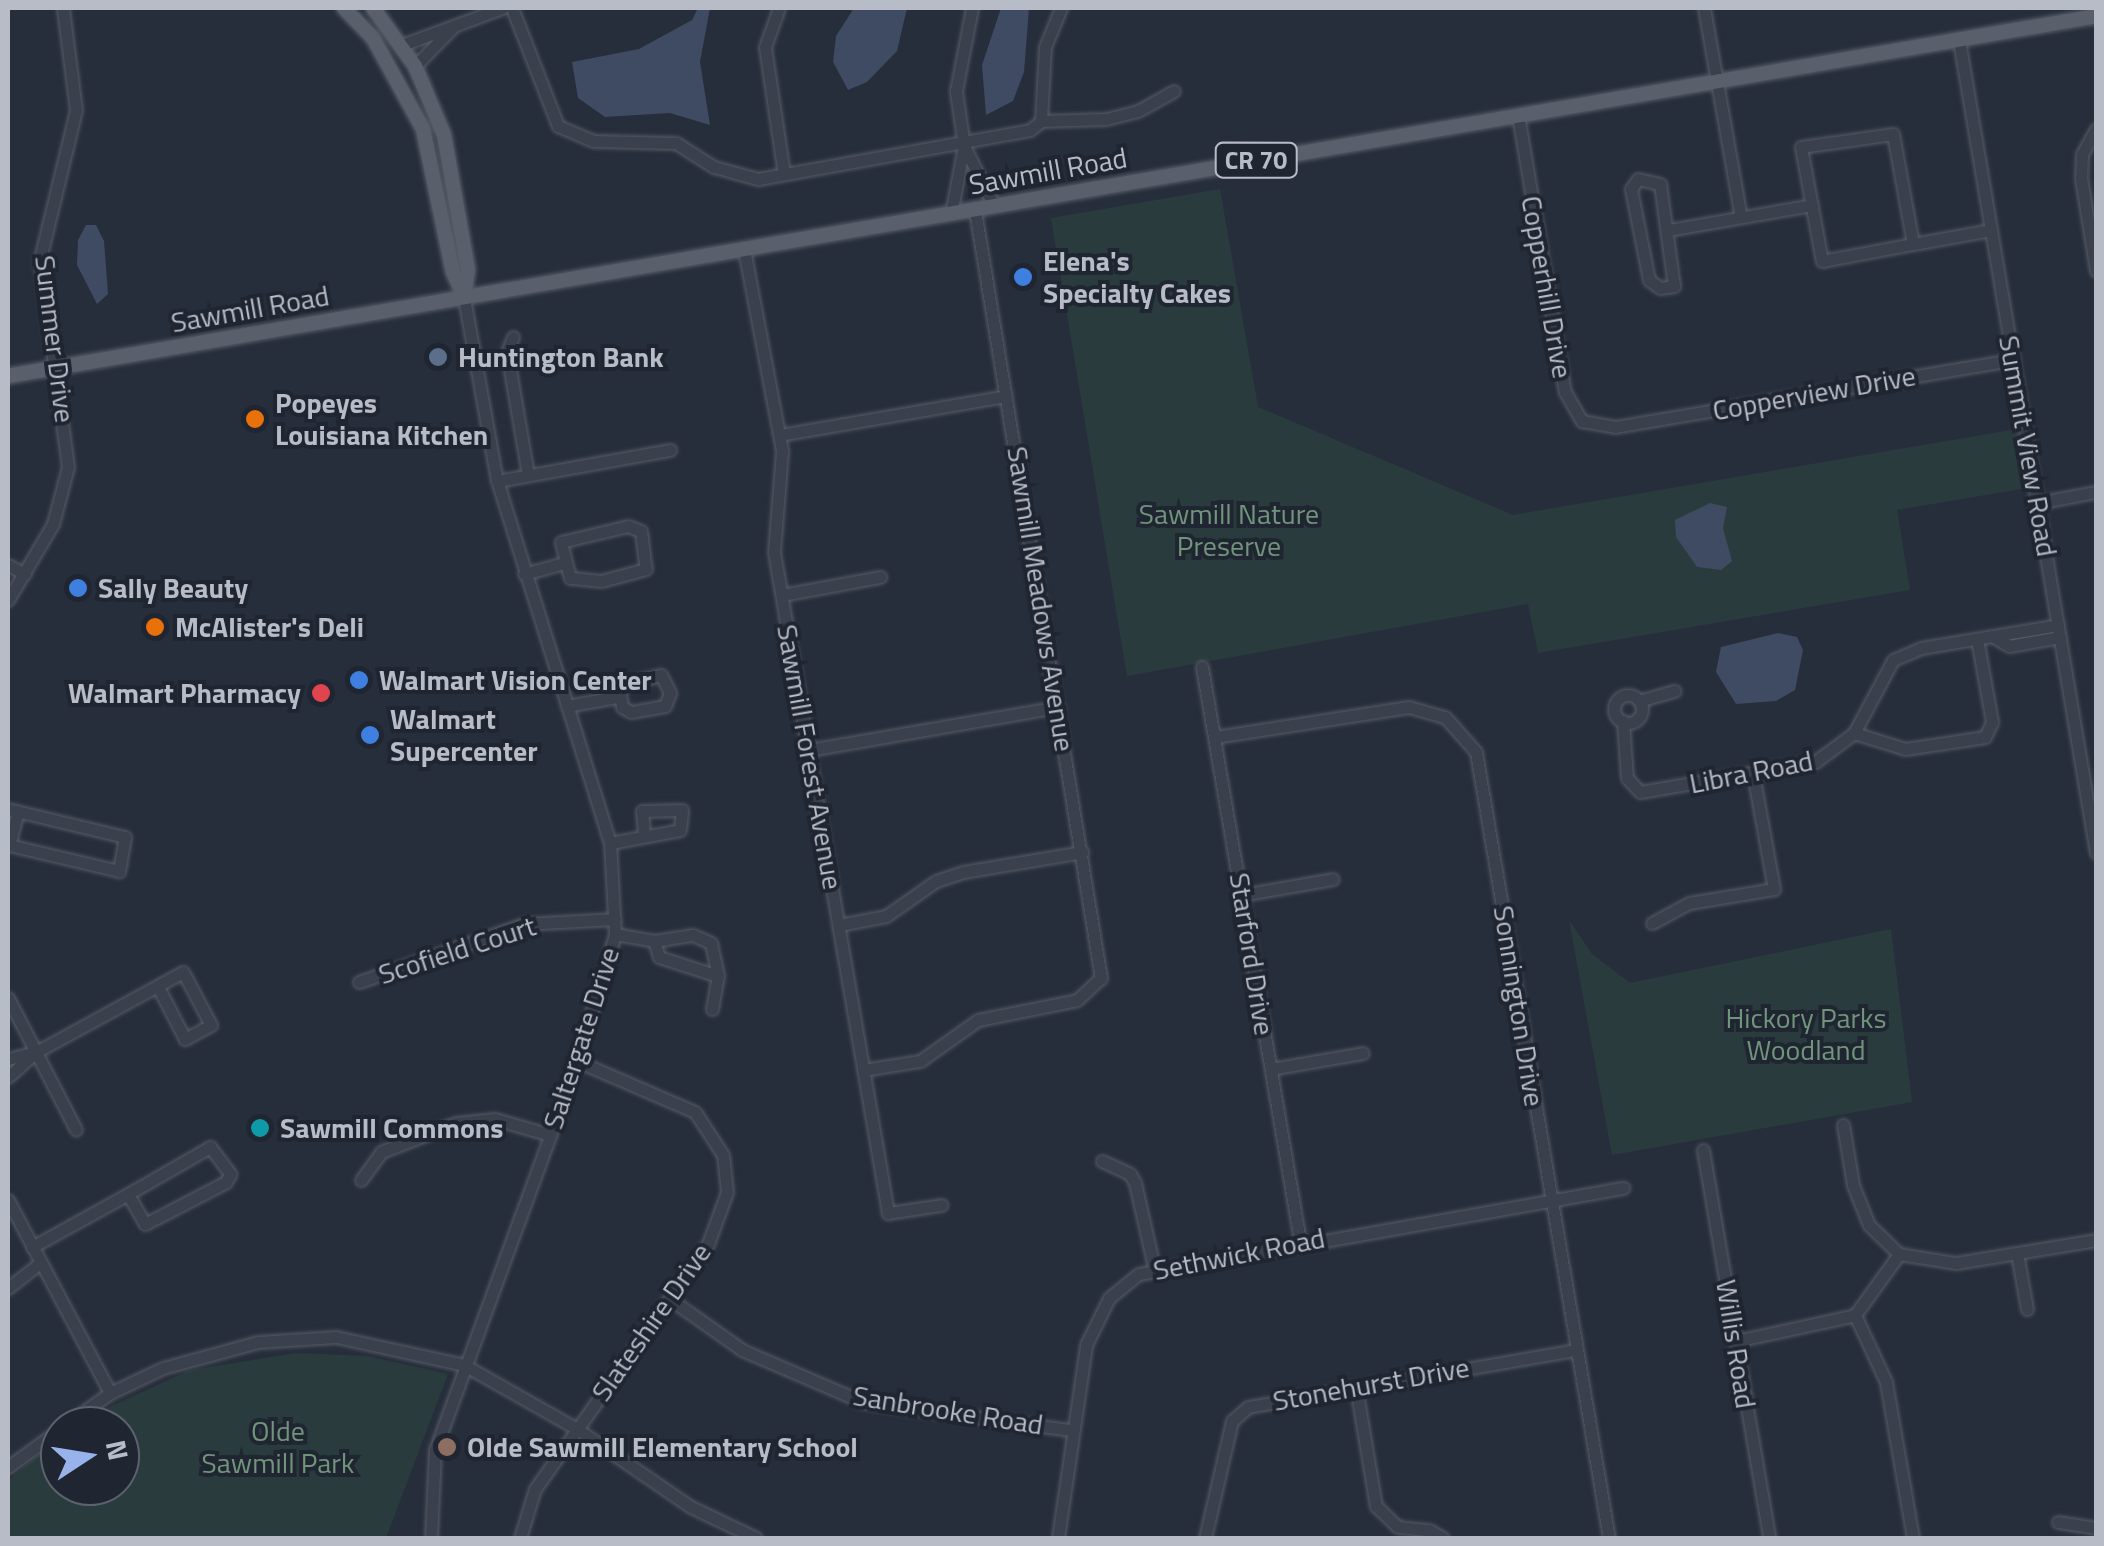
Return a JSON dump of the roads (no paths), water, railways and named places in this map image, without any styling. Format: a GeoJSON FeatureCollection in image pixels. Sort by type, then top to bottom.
{"type":"FeatureCollection","features":[{"type":"Feature","properties":{"kind":"main road"},"geometry":{"type":"LineString","coordinates":[[344,8],[373,38],[423,128],[464,297]]}},
{"type":"Feature","properties":{"kind":"main road"},"geometry":{"type":"LineString","coordinates":[[373,8],[415,66],[452,167],[468,270],[464,297]]}},
{"type":"Feature","properties":{"kind":"main road","name":"Sawmill Road"},"geometry":{"type":"LineString","coordinates":[[8,376],[2096,16]]}},
{"type":"Feature","properties":{"kind":"street","name":"Summer Drive"},"geometry":{"type":"LineString","coordinates":[[8,600],[25,574],[65,489],[67,435],[40,260],[76,110],[63,8]]}},
{"type":"Feature","properties":{"kind":"street"},"geometry":{"type":"LineString","coordinates":[[402,45],[502,8]]}},
{"type":"Feature","properties":{"kind":"street"},"geometry":{"type":"LineString","coordinates":[[512,8],[558,126],[574,136],[650,138],[688,148],[739,178],[964,146],[1041,121],[1106,119],[1138,112],[1174,91]]}},
{"type":"Feature","properties":{"kind":"street"},"geometry":{"type":"LineString","coordinates":[[779,8],[765,48],[784,174]]}},
{"type":"Feature","properties":{"kind":"street"},"geometry":{"type":"LineString","coordinates":[[972,8],[956,91],[964,146],[994,206]]}},
{"type":"Feature","properties":{"kind":"street"},"geometry":{"type":"LineString","coordinates":[[1041,121],[1045,47],[1062,8]]}},
{"type":"Feature","properties":{"kind":"street"},"geometry":{"type":"LineString","coordinates":[[1704,8],[1742,217]]}},
{"type":"Feature","properties":{"kind":"street"},"geometry":{"type":"LineString","coordinates":[[415,66],[454,26]]}},
{"type":"Feature","properties":{"kind":"street","name":"Summit View Road"},"geometry":{"type":"LineString","coordinates":[[1959,40],[2096,853]]}},
{"type":"Feature","properties":{"kind":"street","name":"Copperhill Drive"},"geometry":{"type":"LineString","coordinates":[[1518,115],[1570,408],[1597,428],[1615,427]]}},
{"type":"Feature","properties":{"kind":"street"},"geometry":{"type":"LineString","coordinates":[[2095,130],[2081,178],[2096,271]]}},
{"type":"Feature","properties":{"kind":"street"},"geometry":{"type":"LineString","coordinates":[[1913,244],[1896,137],[1889,132],[1802,147],[1822,260],[1913,244],[1991,230]]}},
{"type":"Feature","properties":{"kind":"street"},"geometry":{"type":"LineString","coordinates":[[951,214],[964,146]]}},
{"type":"Feature","properties":{"kind":"street"},"geometry":{"type":"LineString","coordinates":[[1658,178],[1669,230],[1678,282],[1660,288],[1648,280],[1632,182],[1658,178]]}},
{"type":"Feature","properties":{"kind":"street"},"geometry":{"type":"LineString","coordinates":[[1669,230],[1812,205]]}},
{"type":"Feature","properties":{"kind":"street","name":"Sawmill Meadows Avenue"},"geometry":{"type":"LineString","coordinates":[[863,1070],[920,1061],[978,1020],[1077,1000],[1096,988],[1102,966],[975,210]]}},
{"type":"Feature","properties":{"kind":"street","name":"Sawmill Forest Avenue"},"geometry":{"type":"LineString","coordinates":[[744,249],[780,435],[774,529],[782,595],[888,1212],[941,1205]]}},
{"type":"Feature","properties":{"kind":"street","name":"Saltergate Drive"},"geometry":{"type":"LineString","coordinates":[[431,1538],[429,1472],[464,1365],[577,1062],[615,934],[610,843],[497,481],[464,297]]}},
{"type":"Feature","properties":{"kind":"street"},"geometry":{"type":"LineString","coordinates":[[514,337],[507,352],[528,475]]}},
{"type":"Feature","properties":{"kind":"street","name":"Copperview Drive"},"geometry":{"type":"LineString","coordinates":[[1615,427],[2013,360]]}},
{"type":"Feature","properties":{"kind":"street"},"geometry":{"type":"LineString","coordinates":[[780,435],[1006,396]]}},
{"type":"Feature","properties":{"kind":"street"},"geometry":{"type":"LineString","coordinates":[[497,481],[670,450]]}},
{"type":"Feature","properties":{"kind":"street"},"geometry":{"type":"LineString","coordinates":[[2037,503],[2096,492]]}},
{"type":"Feature","properties":{"kind":"street"},"geometry":{"type":"LineString","coordinates":[[628,526],[642,531],[648,560],[642,573],[579,583],[564,563],[560,548],[568,538],[628,526]]}},
{"type":"Feature","properties":{"kind":"street"},"geometry":{"type":"LineString","coordinates":[[524,574],[564,563]]}},
{"type":"Feature","properties":{"kind":"street"},"geometry":{"type":"LineString","coordinates":[[8,565],[25,574]]}},
{"type":"Feature","properties":{"kind":"street"},"geometry":{"type":"LineString","coordinates":[[782,595],[880,578]]}},
{"type":"Feature","properties":{"kind":"street","name":"Libra Road"},"geometry":{"type":"LineString","coordinates":[[1622,721],[1633,790],[1815,762],[1854,733],[1893,660],[1992,636],[2059,631]]}},
{"type":"Feature","properties":{"kind":"street"},"geometry":{"type":"LineString","coordinates":[[1854,733],[1905,749],[1976,739],[1991,730],[1977,639]]}},
{"type":"Feature","properties":{"kind":"street","name":"Starford Drive"},"geometry":{"type":"LineString","coordinates":[[1202,666],[1300,1241]]}},
{"type":"Feature","properties":{"kind":"street"},"geometry":{"type":"LineString","coordinates":[[567,706],[616,697],[628,680],[661,675],[670,692],[666,706],[631,712],[616,697]]}},
{"type":"Feature","properties":{"kind":"street"},"geometry":{"type":"LineString","coordinates":[[1639,701],[1638,718],[1622,721],[1614,711],[1618,698],[1639,701],[1675,692]]}},
{"type":"Feature","properties":{"kind":"street","name":"Sonnington Drive"},"geometry":{"type":"LineString","coordinates":[[1215,737],[1409,707],[1445,716],[1468,738],[1481,773],[1609,1538]]}},
{"type":"Feature","properties":{"kind":"street"},"geometry":{"type":"LineString","coordinates":[[809,750],[1058,708]]}},
{"type":"Feature","properties":{"kind":"street"},"geometry":{"type":"LineString","coordinates":[[1652,923],[1689,902],[1774,890],[1754,774]]}},
{"type":"Feature","properties":{"kind":"street"},"geometry":{"type":"LineString","coordinates":[[13,811],[125,837],[118,871],[9,845],[13,811]]}},
{"type":"Feature","properties":{"kind":"street"},"geometry":{"type":"LineString","coordinates":[[610,843],[644,836]]}},
{"type":"Feature","properties":{"kind":"street"},"geometry":{"type":"LineString","coordinates":[[839,926],[886,916],[936,882],[964,872],[1082,852]]}},
{"type":"Feature","properties":{"kind":"street"},"geometry":{"type":"LineString","coordinates":[[1242,895],[1333,880]]}},
{"type":"Feature","properties":{"kind":"street","name":"Scofield Court"},"geometry":{"type":"LineString","coordinates":[[359,982],[524,924],[615,919]]}},
{"type":"Feature","properties":{"kind":"street"},"geometry":{"type":"LineString","coordinates":[[615,934],[654,941],[680,932],[711,943],[718,976],[712,1008]]}},
{"type":"Feature","properties":{"kind":"street"},"geometry":{"type":"LineString","coordinates":[[654,941],[659,957],[718,976]]}},
{"type":"Feature","properties":{"kind":"street"},"geometry":{"type":"LineString","coordinates":[[8,1077],[36,1052],[183,972],[210,1025],[185,1038],[158,986]]}},
{"type":"Feature","properties":{"kind":"street"},"geometry":{"type":"LineString","coordinates":[[8,998],[76,1130]]}},
{"type":"Feature","properties":{"kind":"street"},"geometry":{"type":"LineString","coordinates":[[8,1059],[36,1052]]}},
{"type":"Feature","properties":{"kind":"street"},"geometry":{"type":"LineString","coordinates":[[1271,1069],[1363,1052]]}},
{"type":"Feature","properties":{"kind":"street","name":"Slateshire Drive"},"geometry":{"type":"LineString","coordinates":[[520,1538],[535,1490],[670,1299],[724,1211],[722,1155],[695,1112],[577,1062]]}},
{"type":"Feature","properties":{"kind":"street"},"geometry":{"type":"LineString","coordinates":[[361,1180],[381,1152],[456,1123],[496,1118],[550,1135]]}},
{"type":"Feature","properties":{"kind":"street"},"geometry":{"type":"LineString","coordinates":[[1844,1125],[1853,1184],[1869,1225],[1899,1254],[1956,1263],[2096,1240]]}},
{"type":"Feature","properties":{"kind":"street"},"geometry":{"type":"LineString","coordinates":[[32,1247],[210,1147],[230,1174],[226,1182],[148,1224],[128,1194]]}},
{"type":"Feature","properties":{"kind":"street","name":"Willis Road"},"geometry":{"type":"LineString","coordinates":[[1703,1150],[1769,1538]]}},
{"type":"Feature","properties":{"kind":"street"},"geometry":{"type":"LineString","coordinates":[[1102,1162],[1130,1174],[1135,1183],[1154,1266]]}},
{"type":"Feature","properties":{"kind":"street","name":"Sethwick Road"},"geometry":{"type":"LineString","coordinates":[[1058,1538],[1071,1430],[1095,1317],[1126,1282],[1154,1266],[1623,1188]]}},
{"type":"Feature","properties":{"kind":"street"},"geometry":{"type":"LineString","coordinates":[[8,1200],[110,1392]]}},
{"type":"Feature","properties":{"kind":"street"},"geometry":{"type":"LineString","coordinates":[[2017,1253],[2028,1309]]}},
{"type":"Feature","properties":{"kind":"street"},"geometry":{"type":"LineString","coordinates":[[1736,1341],[1855,1315],[1899,1254]]}},
{"type":"Feature","properties":{"kind":"street"},"geometry":{"type":"LineString","coordinates":[[8,1288],[40,1262]]}},
{"type":"Feature","properties":{"kind":"street","name":"Sanbrooke Road"},"geometry":{"type":"LineString","coordinates":[[670,1299],[742,1350],[863,1402],[1071,1430]]}},
{"type":"Feature","properties":{"kind":"street"},"geometry":{"type":"LineString","coordinates":[[1855,1315],[1886,1382],[1913,1538]]}},
{"type":"Feature","properties":{"kind":"street"},"geometry":{"type":"LineString","coordinates":[[8,1467],[110,1392],[218,1350],[299,1336],[355,1340],[464,1365],[576,1428],[690,1507],[756,1538]]}},
{"type":"Feature","properties":{"kind":"street","name":"Stonehurst Drive"},"geometry":{"type":"LineString","coordinates":[[1205,1538],[1232,1422],[1269,1401],[1576,1350]]}},
{"type":"Feature","properties":{"kind":"street"},"geometry":{"type":"LineString","coordinates":[[1356,1387],[1376,1506],[1398,1527],[1443,1538]]}},
{"type":"Feature","properties":{"kind":"street"},"geometry":{"type":"LineString","coordinates":[[2058,1522],[2096,1528]]}},
{"type":"Feature","properties":{"kind":"water"},"geometry":{"type":"Polygon","coordinates":[[[698,8],[710,8],[700,62],[710,125],[670,113],[605,117],[578,98],[572,62],[639,49],[692,20],[698,8]]]}},
{"type":"Feature","properties":{"kind":"water"},"geometry":{"type":"Polygon","coordinates":[[[854,8],[907,8],[897,51],[867,82],[848,90],[833,62],[836,36],[854,8]]]}},
{"type":"Feature","properties":{"kind":"water"},"geometry":{"type":"Polygon","coordinates":[[[1001,8],[1029,8],[1024,72],[1013,101],[986,115],[982,65],[1001,8]]]}},
{"type":"Feature","properties":{"kind":"water"},"geometry":{"type":"Polygon","coordinates":[[[86,225],[96,225],[104,241],[108,294],[97,304],[77,265],[78,240],[86,225]]]}},
{"type":"Feature","properties":{"kind":"water"},"geometry":{"type":"Polygon","coordinates":[[[1710,503],[1727,507],[1723,528],[1732,561],[1721,570],[1697,567],[1676,537],[1675,520],[1710,503]]]}},
{"type":"Feature","properties":{"kind":"water"},"geometry":{"type":"Polygon","coordinates":[[[1778,633],[1797,637],[1803,650],[1795,690],[1776,701],[1736,704],[1716,672],[1721,647],[1778,633]]]}},
{"type":"Feature","properties":{"kind":"place","name":"Elena's Specialty Cakes"},"geometry":{"type":"Point","coordinates":[1023,277]}},
{"type":"Feature","properties":{"kind":"place","name":"Huntington Bank"},"geometry":{"type":"Point","coordinates":[438,357]}},
{"type":"Feature","properties":{"kind":"place","name":"Popeyes Louisiana Kitchen"},"geometry":{"type":"Point","coordinates":[255,419]}},
{"type":"Feature","properties":{"kind":"place","name":"Sally Beauty"},"geometry":{"type":"Point","coordinates":[78,588]}},
{"type":"Feature","properties":{"kind":"place","name":"McAlister's Deli"},"geometry":{"type":"Point","coordinates":[155,627]}},
{"type":"Feature","properties":{"kind":"place","name":"Walmart Vision Center"},"geometry":{"type":"Point","coordinates":[359,680]}},
{"type":"Feature","properties":{"kind":"place","name":"Walmart Pharmacy"},"geometry":{"type":"Point","coordinates":[321,693]}},
{"type":"Feature","properties":{"kind":"place","name":"Walmart Supercenter"},"geometry":{"type":"Point","coordinates":[370,735]}},
{"type":"Feature","properties":{"kind":"place","name":"Sawmill Commons"},"geometry":{"type":"Point","coordinates":[260,1128]}},
{"type":"Feature","properties":{"kind":"place","name":"Olde Sawmill Elementary School"},"geometry":{"type":"Point","coordinates":[447,1447]}},
{"type":"Feature","properties":{"kind":"park label","name":"Sawmill Nature Preserve"},"geometry":{"type":"Point","coordinates":[1229,530]}},
{"type":"Feature","properties":{"kind":"park label","name":"Hickory Parks Woodland"},"geometry":{"type":"Point","coordinates":[1806,1034]}},
{"type":"Feature","properties":{"kind":"park label","name":"Olde Sawmill Park"},"geometry":{"type":"Point","coordinates":[278,1447]}}]}
